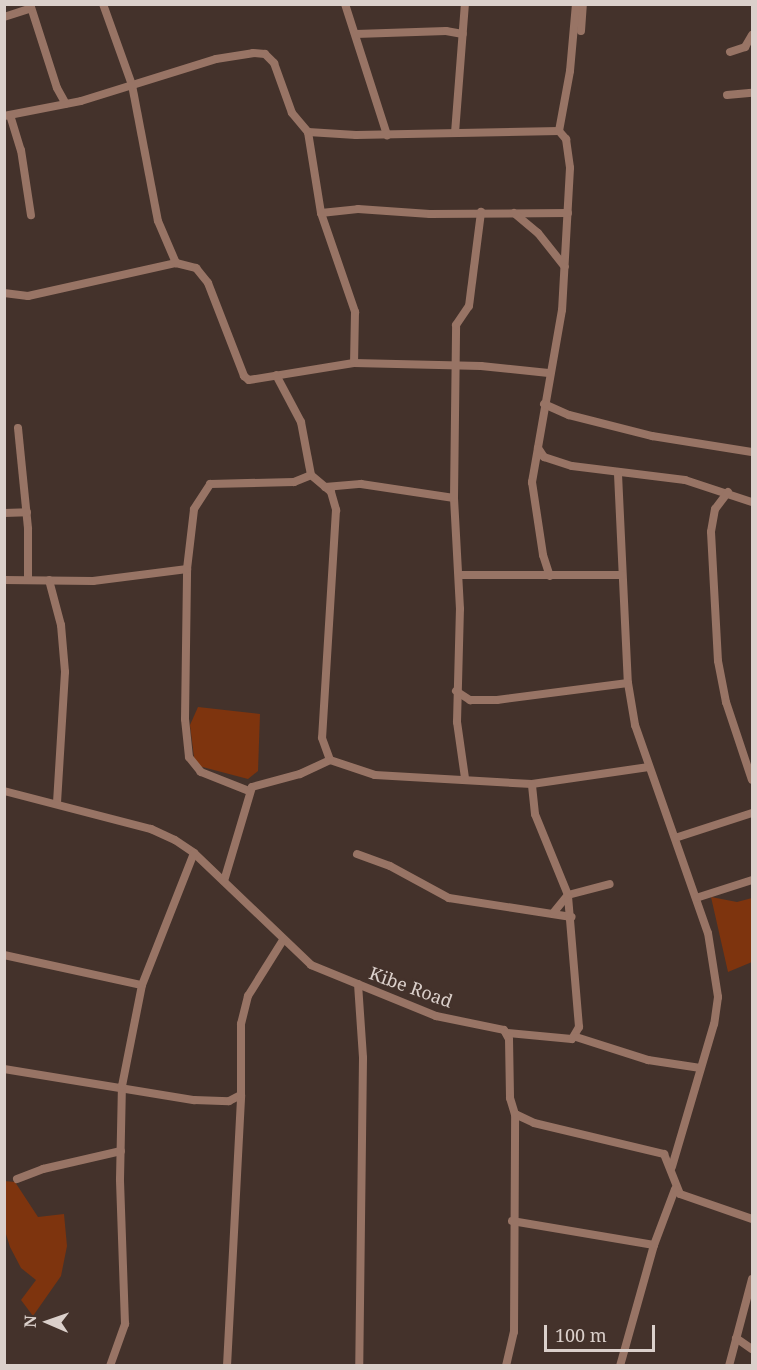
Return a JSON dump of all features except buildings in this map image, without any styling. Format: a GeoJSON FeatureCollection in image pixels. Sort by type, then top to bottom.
{"type":"FeatureCollection","features":[{"type":"Feature","properties":{"kind":"street"},"geometry":{"type":"LineString","coordinates":[[103,4],[132,85],[154,208],[176,263]]}},
{"type":"Feature","properties":{"kind":"street"},"geometry":{"type":"LineString","coordinates":[[345,4],[387,135]]}},
{"type":"Feature","properties":{"kind":"street"},"geometry":{"type":"LineString","coordinates":[[455,132],[465,4]]}},
{"type":"Feature","properties":{"kind":"street"},"geometry":{"type":"LineString","coordinates":[[550,576],[543,555],[532,482],[549,373],[559,336],[568,213],[569,148],[559,131],[570,71],[576,4]]}},
{"type":"Feature","properties":{"kind":"street"},"geometry":{"type":"LineString","coordinates":[[581,31],[583,4]]}},
{"type":"Feature","properties":{"kind":"street"},"geometry":{"type":"LineString","coordinates":[[4,17],[30,6],[57,87],[66,104]]}},
{"type":"Feature","properties":{"kind":"street"},"geometry":{"type":"LineString","coordinates":[[356,34],[446,31],[463,34]]}},
{"type":"Feature","properties":{"kind":"street"},"geometry":{"type":"LineString","coordinates":[[730,52],[746,47],[753,35]]}},
{"type":"Feature","properties":{"kind":"street"},"geometry":{"type":"LineString","coordinates":[[31,215],[23,158],[7,116],[66,104],[216,59],[260,53],[274,63],[292,113],[308,132],[321,213],[355,312],[354,363]]}},
{"type":"Feature","properties":{"kind":"street"},"geometry":{"type":"LineString","coordinates":[[49,106],[57,87]]}},
{"type":"Feature","properties":{"kind":"street"},"geometry":{"type":"LineString","coordinates":[[727,94],[753,93]]}},
{"type":"Feature","properties":{"kind":"street"},"geometry":{"type":"LineString","coordinates":[[308,132],[387,135],[559,131]]}},
{"type":"Feature","properties":{"kind":"street"},"geometry":{"type":"LineString","coordinates":[[321,213],[358,209],[430,214],[568,213]]}},
{"type":"Feature","properties":{"kind":"street"},"geometry":{"type":"LineString","coordinates":[[465,778],[456,691],[459,575],[454,498],[459,364],[456,326],[469,306],[481,212]]}},
{"type":"Feature","properties":{"kind":"street"},"geometry":{"type":"LineString","coordinates":[[513,213],[538,233],[565,267]]}},
{"type":"Feature","properties":{"kind":"street"},"geometry":{"type":"LineString","coordinates":[[5,291],[28,296],[176,263],[196,268],[207,283],[244,376],[249,380],[354,363],[459,364],[549,373]]}},
{"type":"Feature","properties":{"kind":"street"},"geometry":{"type":"LineString","coordinates":[[276,375],[300,422],[311,476],[325,487],[334,499],[336,510],[322,738],[330,760]]}},
{"type":"Feature","properties":{"kind":"street"},"geometry":{"type":"LineString","coordinates":[[544,404],[569,414],[652,436],[753,452]]}},
{"type":"Feature","properties":{"kind":"street"},"geometry":{"type":"LineString","coordinates":[[18,428],[27,512],[28,579]]}},
{"type":"Feature","properties":{"kind":"street"},"geometry":{"type":"LineString","coordinates":[[538,448],[544,457],[554,462],[618,474],[685,480],[728,492],[753,502]]}},
{"type":"Feature","properties":{"kind":"street"},"geometry":{"type":"LineString","coordinates":[[618,474],[628,683],[635,725],[708,933],[718,997],[672,1168]]}},
{"type":"Feature","properties":{"kind":"street"},"geometry":{"type":"LineString","coordinates":[[249,791],[201,772],[189,758],[185,719],[187,568],[194,509],[210,484],[294,482],[311,476]]}},
{"type":"Feature","properties":{"kind":"street"},"geometry":{"type":"LineString","coordinates":[[325,487],[361,484],[454,498]]}},
{"type":"Feature","properties":{"kind":"street"},"geometry":{"type":"LineString","coordinates":[[728,492],[715,509],[711,532],[718,661],[726,702],[753,780]]}},
{"type":"Feature","properties":{"kind":"street"},"geometry":{"type":"LineString","coordinates":[[4,513],[27,512]]}},
{"type":"Feature","properties":{"kind":"street"},"geometry":{"type":"LineString","coordinates":[[4,580],[116,579],[187,568]]}},
{"type":"Feature","properties":{"kind":"street"},"geometry":{"type":"LineString","coordinates":[[459,575],[622,575]]}},
{"type":"Feature","properties":{"kind":"street"},"geometry":{"type":"LineString","coordinates":[[49,580],[61,625],[65,672],[57,804]]}},
{"type":"Feature","properties":{"kind":"street"},"geometry":{"type":"LineString","coordinates":[[456,691],[470,700],[497,700],[628,683]]}},
{"type":"Feature","properties":{"kind":"street"},"geometry":{"type":"LineString","coordinates":[[224,881],[236,852],[249,791],[256,785],[300,774],[330,760],[375,775],[465,778],[532,784],[649,767]]}},
{"type":"Feature","properties":{"kind":"street"},"geometry":{"type":"LineString","coordinates":[[520,783],[531,799],[568,895],[580,1008],[576,1037]]}},
{"type":"Feature","properties":{"kind":"street"},"geometry":{"type":"LineString","coordinates":[[531,799],[532,784]]}},
{"type":"Feature","properties":{"kind":"street","name":"Kibe Road"},"geometry":{"type":"LineString","coordinates":[[4,791],[151,829],[194,853],[282,940],[311,965],[436,1016],[500,1028],[507,1033],[566,1040],[576,1037],[648,1060],[700,1068]]}},
{"type":"Feature","properties":{"kind":"street"},"geometry":{"type":"LineString","coordinates":[[675,838],[753,813]]}},
{"type":"Feature","properties":{"kind":"street"},"geometry":{"type":"LineString","coordinates":[[110,1365],[124,1324],[122,1086],[142,985],[194,853]]}},
{"type":"Feature","properties":{"kind":"street"},"geometry":{"type":"LineString","coordinates":[[357,854],[390,866],[427,889],[449,898],[554,912],[572,917]]}},
{"type":"Feature","properties":{"kind":"street"},"geometry":{"type":"LineString","coordinates":[[696,898],[753,880]]}},
{"type":"Feature","properties":{"kind":"street"},"geometry":{"type":"LineString","coordinates":[[554,912],[568,895],[610,884]]}},
{"type":"Feature","properties":{"kind":"street"},"geometry":{"type":"LineString","coordinates":[[227,1365],[241,1095],[240,1034],[244,1009],[255,983],[282,940]]}},
{"type":"Feature","properties":{"kind":"street"},"geometry":{"type":"LineString","coordinates":[[4,955],[142,985]]}},
{"type":"Feature","properties":{"kind":"street"},"geometry":{"type":"LineString","coordinates":[[358,984],[363,1058],[359,1365]]}},
{"type":"Feature","properties":{"kind":"street"},"geometry":{"type":"LineString","coordinates":[[506,1365],[514,1332],[512,1221],[515,1114],[510,1098],[507,1033]]}},
{"type":"Feature","properties":{"kind":"street"},"geometry":{"type":"LineString","coordinates":[[4,1069],[122,1086],[194,1100],[229,1101],[241,1095]]}},
{"type":"Feature","properties":{"kind":"street"},"geometry":{"type":"LineString","coordinates":[[229,1101],[240,1111]]}},
{"type":"Feature","properties":{"kind":"street"},"geometry":{"type":"LineString","coordinates":[[515,1114],[534,1123],[659,1152],[669,1160],[675,1189],[654,1245],[620,1365]]}},
{"type":"Feature","properties":{"kind":"street"},"geometry":{"type":"LineString","coordinates":[[17,1179],[43,1169],[121,1151]]}},
{"type":"Feature","properties":{"kind":"street"},"geometry":{"type":"LineString","coordinates":[[675,1189],[699,1202],[753,1219]]}},
{"type":"Feature","properties":{"kind":"street"},"geometry":{"type":"LineString","coordinates":[[512,1221],[654,1245]]}},
{"type":"Feature","properties":{"kind":"street"},"geometry":{"type":"LineString","coordinates":[[729,1365],[753,1279]]}},
{"type":"Feature","properties":{"kind":"street"},"geometry":{"type":"LineString","coordinates":[[736,1338],[753,1349]]}},
{"type":"Feature","properties":{"kind":"shaded area"},"geometry":{"type":"Polygon","coordinates":[[[198,707],[260,714],[258,771],[248,779],[195,765],[190,725],[198,707]]]}},
{"type":"Feature","properties":{"kind":"shaded area"},"geometry":{"type":"Polygon","coordinates":[[[711,897],[737,902],[752,898],[752,962],[728,972],[711,897]]]}},
{"type":"Feature","properties":{"kind":"shaded area"},"geometry":{"type":"Polygon","coordinates":[[[4,1181],[15,1182],[38,1217],[64,1214],[67,1246],[61,1276],[33,1316],[21,1300],[36,1280],[21,1268],[10,1247],[5,1231],[4,1181]]]}}]}
